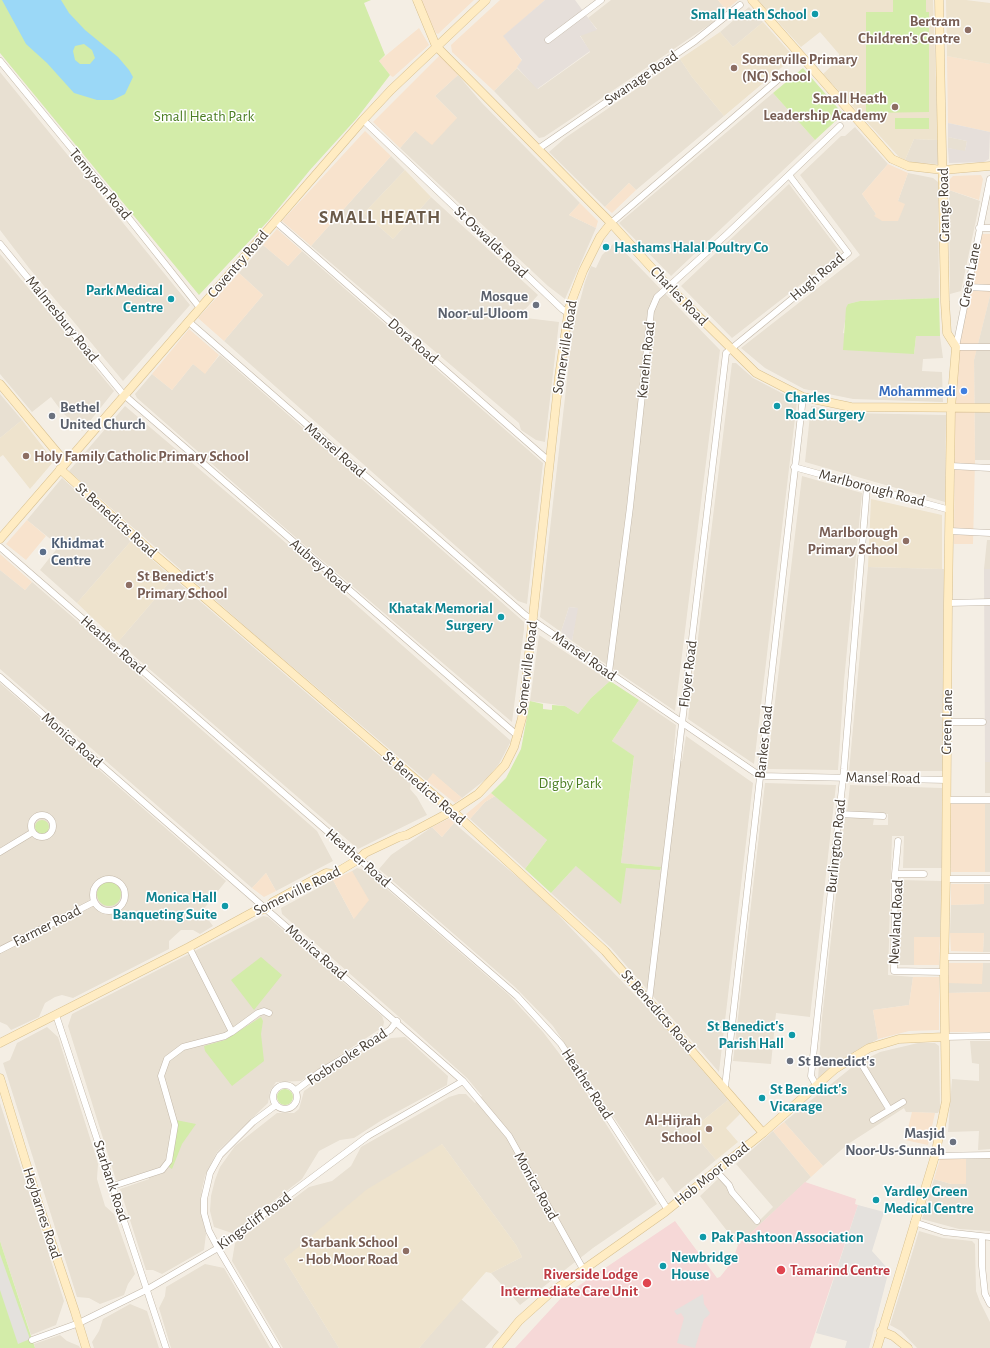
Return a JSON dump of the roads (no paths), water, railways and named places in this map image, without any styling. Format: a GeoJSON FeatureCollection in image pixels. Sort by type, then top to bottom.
{"type":"FeatureCollection","features":[{"type":"Feature","properties":{"kind":"street"},"geometry":{"type":"LineString","coordinates":[[417,0],[436,46]]}},
{"type":"Feature","properties":{"kind":"street","name":"Coventry Road"},"geometry":{"type":"LineString","coordinates":[[0,538],[123,394],[200,308],[363,120],[436,46],[486,0]]}},
{"type":"Feature","properties":{"kind":"street"},"geometry":{"type":"LineString","coordinates":[[548,40],[601,0]]}},
{"type":"Feature","properties":{"kind":"street"},"geometry":{"type":"LineString","coordinates":[[752,0],[892,159],[908,166],[943,170],[990,166]]}},
{"type":"Feature","properties":{"kind":"street","name":"Grange Road"},"geometry":{"type":"LineString","coordinates":[[939,0],[947,333],[956,347]]}},
{"type":"Feature","properties":{"kind":"street","name":"Swanage Road"},"geometry":{"type":"LineString","coordinates":[[538,149],[695,41],[740,5]]}},
{"type":"Feature","properties":{"kind":"street","name":"Charles Road"},"geometry":{"type":"LineString","coordinates":[[436,46],[611,223],[669,287],[756,373],[803,397],[851,407],[990,408]]}},
{"type":"Feature","properties":{"kind":"street","name":"Tennyson Road"},"geometry":{"type":"LineString","coordinates":[[0,61],[128,216],[200,308]]}},
{"type":"Feature","properties":{"kind":"street","name":"Somerville Road"},"geometry":{"type":"LineString","coordinates":[[0,1043],[189,947],[255,911],[266,909],[273,902],[326,873],[334,874],[359,859],[365,853],[399,836],[407,835],[452,811],[478,794],[495,778],[505,765],[518,736],[522,718],[559,377],[568,313],[583,271],[600,237],[611,223],[781,77]]}},
{"type":"Feature","properties":{"kind":"street","name":"St Oswalds Road"},"geometry":{"type":"LineString","coordinates":[[363,120],[562,309],[568,313]]}},
{"type":"Feature","properties":{"kind":"street","name":"Kenelm Road"},"geometry":{"type":"LineString","coordinates":[[609,672],[630,507],[651,311],[657,297],[840,126]]}},
{"type":"Feature","properties":{"kind":"street","name":"Hugh Road"},"geometry":{"type":"LineString","coordinates":[[730,348],[848,253],[789,175]]}},
{"type":"Feature","properties":{"kind":"street","name":"Green Lane"},"geometry":{"type":"LineString","coordinates":[[956,347],[990,179]]}},
{"type":"Feature","properties":{"kind":"street","name":"Dora Road"},"geometry":{"type":"LineString","coordinates":[[275,221],[550,462]]}},
{"type":"Feature","properties":{"kind":"street"},"geometry":{"type":"LineString","coordinates":[[979,228],[990,228]]}},
{"type":"Feature","properties":{"kind":"street","name":"Malmesbury Road"},"geometry":{"type":"LineString","coordinates":[[0,244],[123,394]]}},
{"type":"Feature","properties":{"kind":"street"},"geometry":{"type":"LineString","coordinates":[[967,287],[990,288]]}},
{"type":"Feature","properties":{"kind":"street","name":"Mansel Road"},"geometry":{"type":"LineString","coordinates":[[188,321],[533,621],[760,776],[947,780]]}},
{"type":"Feature","properties":{"kind":"street"},"geometry":{"type":"LineString","coordinates":[[950,408],[956,347],[990,347]]}},
{"type":"Feature","properties":{"kind":"street","name":"Floyer Road"},"geometry":{"type":"LineString","coordinates":[[649,1001],[726,353],[730,348]]}},
{"type":"Feature","properties":{"kind":"street","name":"St Benedicts Road"},"geometry":{"type":"LineString","coordinates":[[0,384],[62,465],[155,555],[452,811],[534,884],[605,951],[725,1087],[763,1133]]}},
{"type":"Feature","properties":{"kind":"street","name":"Aubrey Road"},"geometry":{"type":"LineString","coordinates":[[123,394],[518,736]]}},
{"type":"Feature","properties":{"kind":"street","name":"Bankes Road"},"geometry":{"type":"LineString","coordinates":[[725,1087],[803,397]]}},
{"type":"Feature","properties":{"kind":"street","name":"Green Lane"},"geometry":{"type":"LineString","coordinates":[[877,1348],[935,1156],[946,1101],[944,957],[951,466],[950,408]]}},
{"type":"Feature","properties":{"kind":"street"},"geometry":{"type":"LineString","coordinates":[[951,466],[990,468]]}},
{"type":"Feature","properties":{"kind":"street","name":"Marlborough Road"},"geometry":{"type":"LineString","coordinates":[[794,467],[950,510]]}},
{"type":"Feature","properties":{"kind":"street","name":"Burlington Road"},"geometry":{"type":"LineString","coordinates":[[816,1085],[811,1076],[843,778],[867,486]]}},
{"type":"Feature","properties":{"kind":"street"},"geometry":{"type":"LineString","coordinates":[[950,532],[990,533]]}},
{"type":"Feature","properties":{"kind":"street","name":"Heather Road"},"geometry":{"type":"LineString","coordinates":[[0,547],[517,996],[561,1044],[668,1210]]}},
{"type":"Feature","properties":{"kind":"street"},"geometry":{"type":"LineString","coordinates":[[948,603],[990,602]]}},
{"type":"Feature","properties":{"kind":"street","name":"Monica Road"},"geometry":{"type":"LineString","coordinates":[[0,677],[463,1081],[509,1136],[583,1269]]}},
{"type":"Feature","properties":{"kind":"street"},"geometry":{"type":"LineString","coordinates":[[947,722],[983,722]]}},
{"type":"Feature","properties":{"kind":"street"},"geometry":{"type":"LineString","coordinates":[[946,800],[990,800]]}},
{"type":"Feature","properties":{"kind":"street"},"geometry":{"type":"LineString","coordinates":[[839,814],[883,816]]}},
{"type":"Feature","properties":{"kind":"street"},"geometry":{"type":"LineString","coordinates":[[0,852],[33,832]]}},
{"type":"Feature","properties":{"kind":"street"},"geometry":{"type":"LineString","coordinates":[[895,874],[898,841]]}},
{"type":"Feature","properties":{"kind":"street","name":"Newland Road"},"geometry":{"type":"LineString","coordinates":[[924,874],[895,874],[894,971],[944,972]]}},
{"type":"Feature","properties":{"kind":"street"},"geometry":{"type":"LineString","coordinates":[[946,879],[990,879]]}},
{"type":"Feature","properties":{"kind":"street","name":"Farmer Road"},"geometry":{"type":"LineString","coordinates":[[103,880],[116,881],[124,891],[124,897],[117,908],[104,910],[94,902],[94,889],[103,880]]}},
{"type":"Feature","properties":{"kind":"street","name":"Farmer Road"},"geometry":{"type":"LineString","coordinates":[[0,950],[94,902]]}},
{"type":"Feature","properties":{"kind":"street"},"geometry":{"type":"LineString","coordinates":[[189,947],[232,1032]]}},
{"type":"Feature","properties":{"kind":"street"},"geometry":{"type":"LineString","coordinates":[[944,957],[990,957]]}},
{"type":"Feature","properties":{"kind":"street"},"geometry":{"type":"LineString","coordinates":[[113,1186],[162,1170],[169,1160],[175,1125],[160,1076],[167,1059],[183,1047],[225,1036],[258,1013],[264,1011],[269,1013]]}},
{"type":"Feature","properties":{"kind":"street","name":"Starbank Road"},"geometry":{"type":"LineString","coordinates":[[56,1015],[166,1348]]}},
{"type":"Feature","properties":{"kind":"street","name":"Fosbrooke Road"},"geometry":{"type":"LineString","coordinates":[[295,1091],[320,1072],[390,1030],[396,1021]]}},
{"type":"Feature","properties":{"kind":"street"},"geometry":{"type":"LineString","coordinates":[[944,1036],[990,1036]]}},
{"type":"Feature","properties":{"kind":"street","name":"Hob Moor Road"},"geometry":{"type":"LineString","coordinates":[[496,1348],[519,1321],[549,1294],[668,1210],[763,1133],[816,1085],[856,1055],[869,1048],[899,1039],[944,1036]]}},
{"type":"Feature","properties":{"kind":"street"},"geometry":{"type":"LineString","coordinates":[[856,1055],[889,1109]]}},
{"type":"Feature","properties":{"kind":"street","name":"Heybarnes Road"},"geometry":{"type":"LineString","coordinates":[[0,1078],[38,1202],[86,1348]]}},
{"type":"Feature","properties":{"kind":"street","name":"Kingscliff Road"},"geometry":{"type":"LineString","coordinates":[[32,1340],[79,1323],[146,1290],[218,1248],[368,1136],[463,1081]]}},
{"type":"Feature","properties":{"kind":"street","name":"Fosbrooke Road"},"geometry":{"type":"LineString","coordinates":[[286,1085],[295,1091],[297,1099],[292,1106],[284,1109],[276,1105],[273,1095],[279,1087],[286,1085]]}},
{"type":"Feature","properties":{"kind":"street"},"geometry":{"type":"LineString","coordinates":[[873,1120],[902,1102]]}},
{"type":"Feature","properties":{"kind":"street"},"geometry":{"type":"LineString","coordinates":[[276,1105],[253,1122],[228,1146],[217,1160],[210,1173],[204,1199],[204,1213],[209,1231],[218,1248],[277,1348]]}},
{"type":"Feature","properties":{"kind":"street"},"geometry":{"type":"LineString","coordinates":[[935,1156],[990,1155]]}},
{"type":"Feature","properties":{"kind":"street"},"geometry":{"type":"LineString","coordinates":[[716,1171],[757,1221]]}},
{"type":"Feature","properties":{"kind":"street"},"geometry":{"type":"LineString","coordinates":[[914,1222],[944,1232],[990,1238]]}},
{"type":"Feature","properties":{"kind":"street"},"geometry":{"type":"LineString","coordinates":[[982,1237],[982,1266],[985,1294],[990,1304]]}},
{"type":"Feature","properties":{"kind":"street"},"geometry":{"type":"LineString","coordinates":[[881,1331],[892,1336],[908,1348]]}},
{"type":"Feature","properties":{"kind":"water"},"geometry":{"type":"Polygon","coordinates":[[[2,0],[61,0],[69,13],[85,30],[118,57],[133,77],[125,94],[113,100],[97,100],[74,93],[47,63],[26,44],[2,0]],[[84,44],[75,46],[73,51],[75,60],[80,64],[90,64],[95,58],[92,50],[84,44]]]}},
{"type":"Feature","properties":{"kind":"place","name":"Small Heath School"},"geometry":{"type":"Point","coordinates":[815,14]}},
{"type":"Feature","properties":{"kind":"place","name":"Bertram Children's Centre"},"geometry":{"type":"Point","coordinates":[968,30]}},
{"type":"Feature","properties":{"kind":"place","name":"Somerville Primary (NC) School"},"geometry":{"type":"Point","coordinates":[734,68]}},
{"type":"Feature","properties":{"kind":"place","name":"Small Heath Leadership Academy"},"geometry":{"type":"Point","coordinates":[895,107]}},
{"type":"Feature","properties":{"kind":"place","name":"Hashams Halal Poultry Co"},"geometry":{"type":"Point","coordinates":[606,247]}},
{"type":"Feature","properties":{"kind":"place","name":"Park Medical Centre"},"geometry":{"type":"Point","coordinates":[171,299]}},
{"type":"Feature","properties":{"kind":"place","name":"Mosque Noor-ul-Uloom"},"geometry":{"type":"Point","coordinates":[536,305]}},
{"type":"Feature","properties":{"kind":"place","name":"Mohammedi"},"geometry":{"type":"Point","coordinates":[964,391]}},
{"type":"Feature","properties":{"kind":"place","name":"Charles Road Surgery"},"geometry":{"type":"Point","coordinates":[777,406]}},
{"type":"Feature","properties":{"kind":"place","name":"Bethel United Church"},"geometry":{"type":"Point","coordinates":[52,416]}},
{"type":"Feature","properties":{"kind":"place","name":"Holy Family Catholic Primary School"},"geometry":{"type":"Point","coordinates":[26,456]}},
{"type":"Feature","properties":{"kind":"place","name":"Marlborough Primary School"},"geometry":{"type":"Point","coordinates":[906,541]}},
{"type":"Feature","properties":{"kind":"place","name":"Khidmat Centre"},"geometry":{"type":"Point","coordinates":[43,552]}},
{"type":"Feature","properties":{"kind":"place","name":"St Benedict's Primary School"},"geometry":{"type":"Point","coordinates":[129,585]}},
{"type":"Feature","properties":{"kind":"place","name":"Khatak Memorial Surgery"},"geometry":{"type":"Point","coordinates":[501,617]}},
{"type":"Feature","properties":{"kind":"place","name":"Monica Hall Banqueting Suite"},"geometry":{"type":"Point","coordinates":[225,906]}},
{"type":"Feature","properties":{"kind":"place","name":"St Benedict's Parish Hall"},"geometry":{"type":"Point","coordinates":[792,1035]}},
{"type":"Feature","properties":{"kind":"place","name":"St Benedict's"},"geometry":{"type":"Point","coordinates":[790,1061]}},
{"type":"Feature","properties":{"kind":"place","name":"St Benedict's Vicarage"},"geometry":{"type":"Point","coordinates":[762,1098]}},
{"type":"Feature","properties":{"kind":"place","name":"Al-Hijrah School"},"geometry":{"type":"Point","coordinates":[709,1129]}},
{"type":"Feature","properties":{"kind":"place","name":"Masjid Noor-Us-Sunnah"},"geometry":{"type":"Point","coordinates":[953,1142]}},
{"type":"Feature","properties":{"kind":"place","name":"Yardley Green Medical Centre"},"geometry":{"type":"Point","coordinates":[876,1200]}},
{"type":"Feature","properties":{"kind":"place","name":"Pak Pashtoon Association"},"geometry":{"type":"Point","coordinates":[703,1237]}},
{"type":"Feature","properties":{"kind":"place","name":"Starbank School - Hob Moor Road"},"geometry":{"type":"Point","coordinates":[406,1251]}},
{"type":"Feature","properties":{"kind":"place","name":"Newbridge House"},"geometry":{"type":"Point","coordinates":[663,1266]}},
{"type":"Feature","properties":{"kind":"place","name":"Tamarind Centre"},"geometry":{"type":"Point","coordinates":[781,1270]}},
{"type":"Feature","properties":{"kind":"place","name":"Riverside Lodge Intermediate Care Unit"},"geometry":{"type":"Point","coordinates":[647,1283]}},
{"type":"Feature","properties":{"kind":"district","name":"SMALL HEATH"},"geometry":{"type":"Point","coordinates":[380,217]}},
{"type":"Feature","properties":{"kind":"park label","name":"Small Heath Park"},"geometry":{"type":"Point","coordinates":[204,116]}},
{"type":"Feature","properties":{"kind":"park label","name":"Digby Park"},"geometry":{"type":"Point","coordinates":[570,783]}}]}
